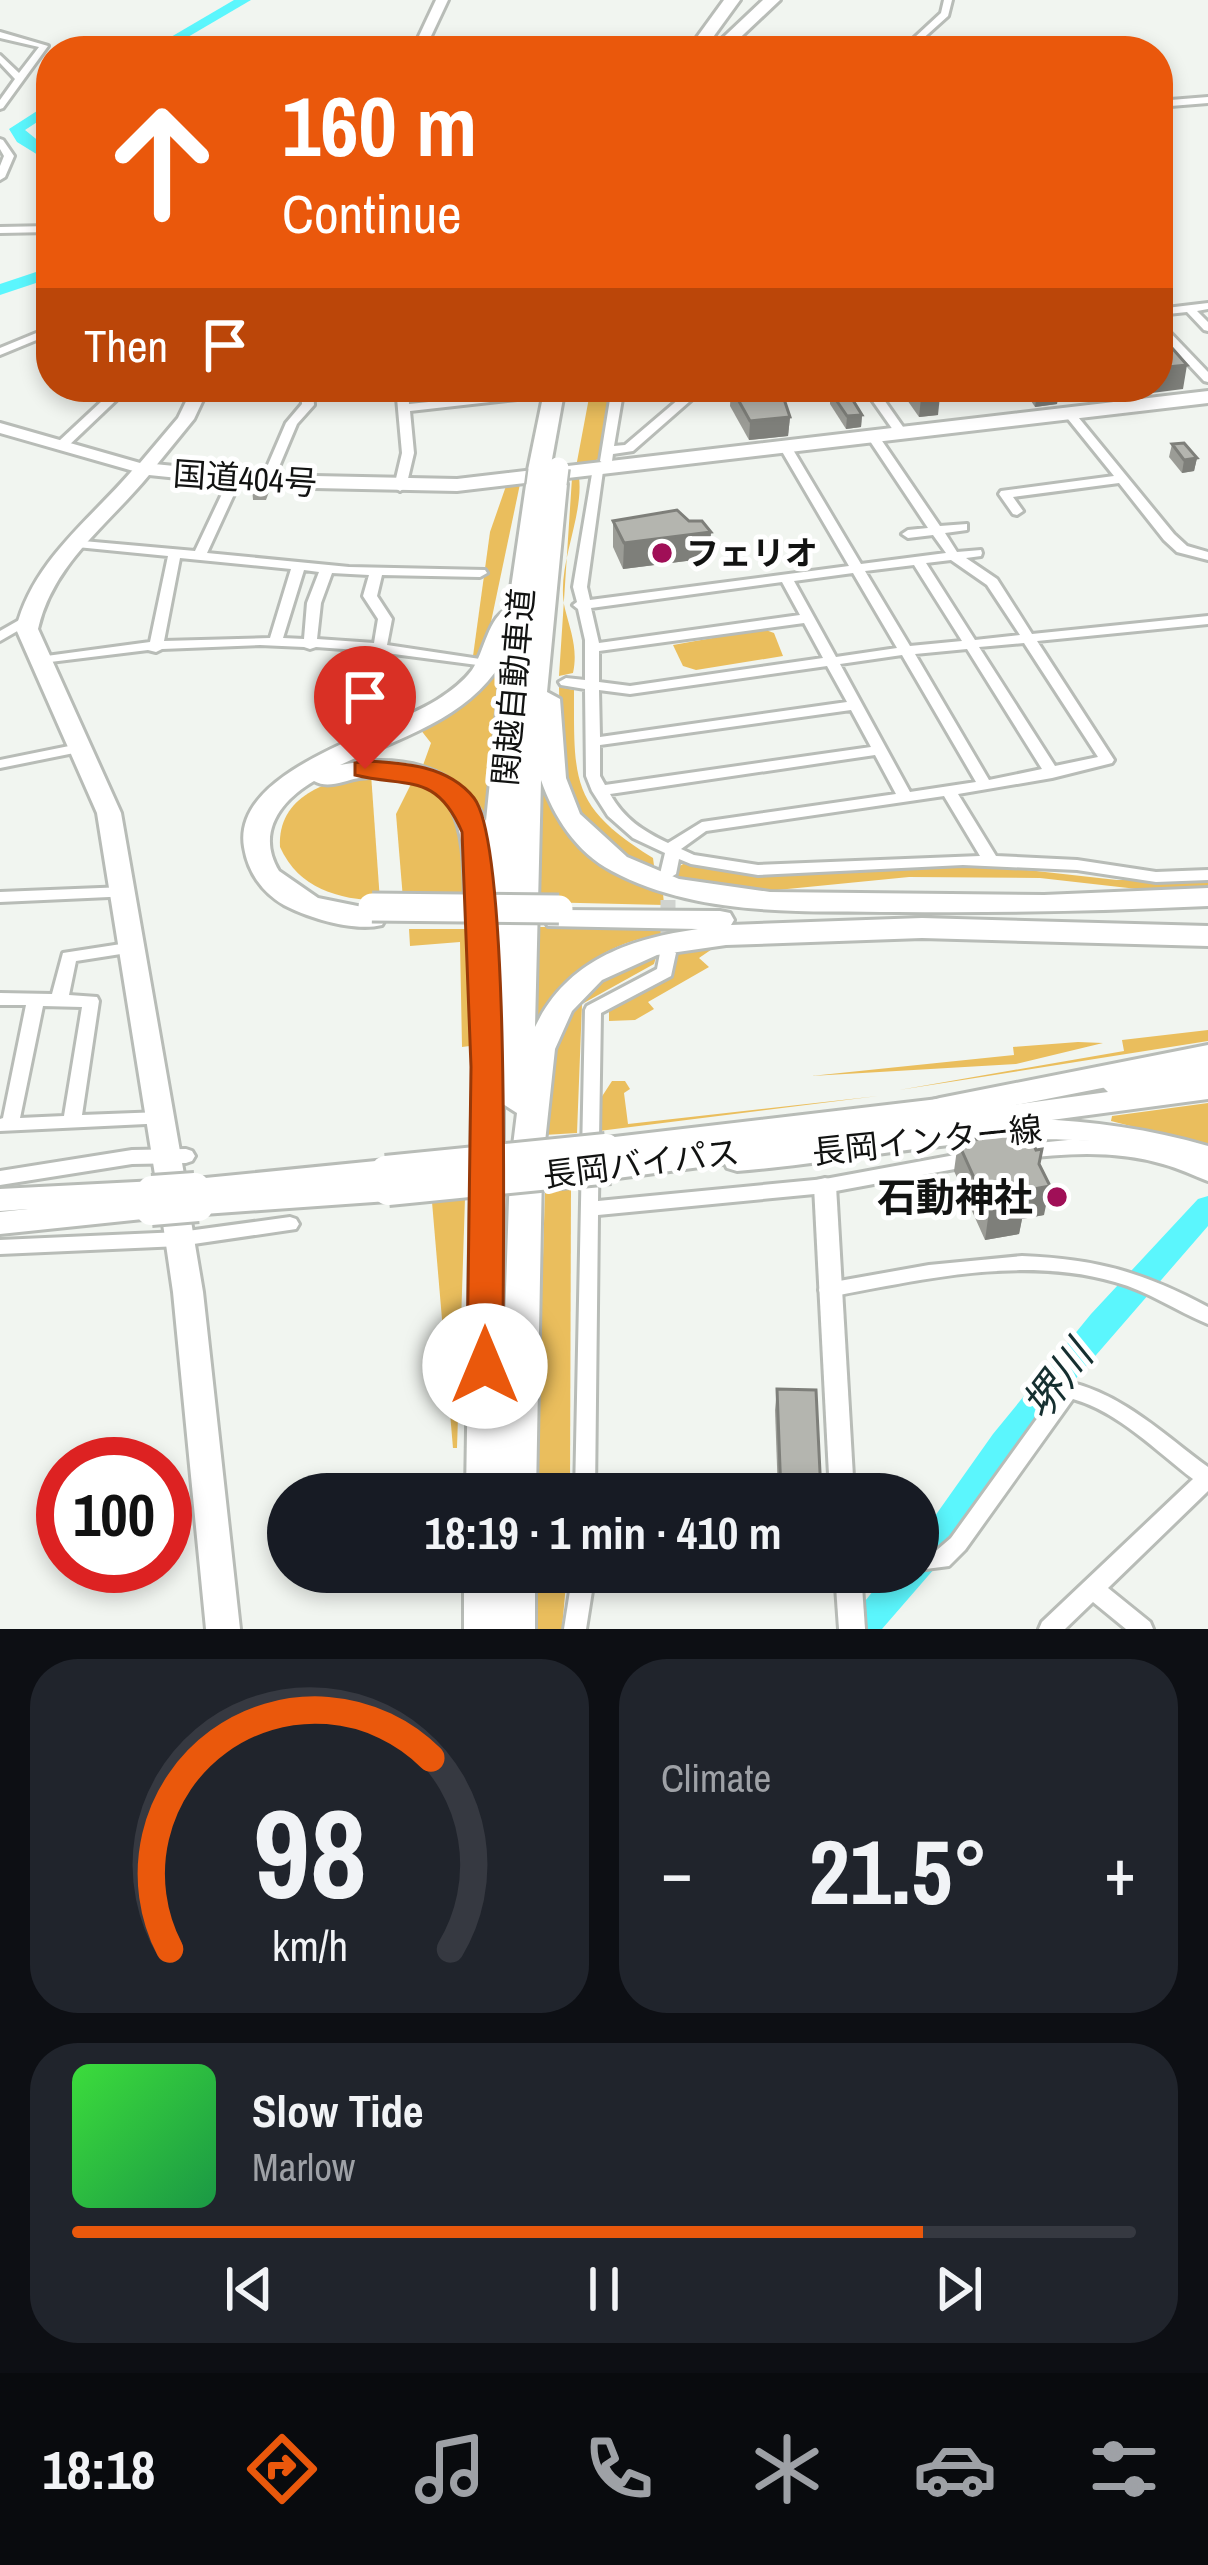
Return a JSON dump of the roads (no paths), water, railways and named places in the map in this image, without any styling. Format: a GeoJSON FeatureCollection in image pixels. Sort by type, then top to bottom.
{"type":"FeatureCollection","features":[{"type":"Feature","properties":{"kind":"highway"},"geometry":{"type":"LineString","coordinates":[[701,36],[722,0]]}},
{"type":"Feature","properties":{"kind":"highway"},"geometry":{"type":"LineString","coordinates":[[704,36],[732,0]]}},
{"type":"Feature","properties":{"kind":"highway"},"geometry":{"type":"LineString","coordinates":[[723,36],[746,0]]}},
{"type":"Feature","properties":{"kind":"highway"},"geometry":{"type":"LineString","coordinates":[[730,36],[772,0]]}},
{"type":"Feature","properties":{"kind":"highway","name":"関越自動車道"},"geometry":{"type":"LineString","coordinates":[[484,1473],[486,1067],[509,718],[548,477],[554,402]]}},
{"type":"Feature","properties":{"kind":"highway","name":"関越自動車道"},"geometry":{"type":"LineString","coordinates":[[517,1473],[522,859],[550,526],[548,477],[570,402]]}},
{"type":"Feature","properties":{"kind":"highway"},"geometry":{"type":"LineString","coordinates":[[548,477],[505,627],[482,674],[431,717],[299,776],[261,814],[255,848],[276,886],[311,906],[372,912],[766,920],[1208,912]]}},
{"type":"Feature","properties":{"kind":"highway"},"geometry":{"type":"LineString","coordinates":[[550,526],[546,655],[551,762],[562,806],[588,842],[634,872],[696,892],[920,916]]}},
{"type":"Feature","properties":{"kind":"highway"},"geometry":{"type":"LineString","coordinates":[[372,912],[322,897],[287,876],[272,848],[275,819],[296,794],[350,771],[395,769],[435,780],[463,802],[476,832],[486,1067]]}},
{"type":"Feature","properties":{"kind":"highway"},"geometry":{"type":"LineString","coordinates":[[1048,916],[1208,897]]}},
{"type":"Feature","properties":{"kind":"highway"},"geometry":{"type":"LineString","coordinates":[[518,1473],[526,1170],[540,1049],[560,1006],[604,965],[667,942],[920,916]]}},
{"type":"Feature","properties":{"kind":"highway"},"geometry":{"type":"LineString","coordinates":[[1048,916],[1208,922]]}},
{"type":"Feature","properties":{"kind":"highway"},"geometry":{"type":"LineString","coordinates":[[1048,916],[1208,935]]}},
{"type":"Feature","properties":{"kind":"highway"},"geometry":{"type":"LineString","coordinates":[[940,1109],[1208,1057]]}},
{"type":"Feature","properties":{"kind":"highway"},"geometry":{"type":"LineString","coordinates":[[483,1593],[483,1629]]}},
{"type":"Feature","properties":{"kind":"highway"},"geometry":{"type":"LineString","coordinates":[[516,1593],[516,1629]]}},
{"type":"Feature","properties":{"kind":"main road"},"geometry":{"type":"LineString","coordinates":[[425,36],[442,0]]}},
{"type":"Feature","properties":{"kind":"main road","name":"国道404号"},"geometry":{"type":"LineString","coordinates":[[1173,402],[1208,398]]}},
{"type":"Feature","properties":{"kind":"main road"},"geometry":{"type":"LineString","coordinates":[[2,432],[144,469],[186,419],[194,402]]}},
{"type":"Feature","properties":{"kind":"main road","name":"国道404号"},"geometry":{"type":"LineString","coordinates":[[14,619],[144,469],[400,488],[1170,402]]}},
{"type":"Feature","properties":{"kind":"main road"},"geometry":{"type":"LineString","coordinates":[[14,619],[39,661],[109,813],[161,1118],[177,1156],[180,1239],[223,1629]]}},
{"type":"Feature","properties":{"kind":"main road","name":"長岡バイパス"},"geometry":{"type":"LineString","coordinates":[[0,1223],[151,1201],[608,1158],[1208,1070]]}},
{"type":"Feature","properties":{"kind":"main road","name":"長岡バイパス"},"geometry":{"type":"LineString","coordinates":[[608,1158],[641,1164],[1208,1089]]}},
{"type":"Feature","properties":{"kind":"main road","name":"長岡インター線"},"geometry":{"type":"LineString","coordinates":[[641,1164],[759,1159],[1052,1126],[1134,1133],[1208,1157]]}},
{"type":"Feature","properties":{"kind":"main road","name":"長岡バイパス"},"geometry":{"type":"LineString","coordinates":[[0,1200],[151,1201]]}},
{"type":"Feature","properties":{"kind":"street"},"geometry":{"type":"LineString","coordinates":[[921,36],[945,14],[948,0]]}},
{"type":"Feature","properties":{"kind":"street"},"geometry":{"type":"LineString","coordinates":[[0,35],[36,44]]}},
{"type":"Feature","properties":{"kind":"street"},"geometry":{"type":"LineString","coordinates":[[0,106],[36,57]]}},
{"type":"Feature","properties":{"kind":"street"},"geometry":{"type":"LineString","coordinates":[[0,58],[20,79]]}},
{"type":"Feature","properties":{"kind":"street"},"geometry":{"type":"LineString","coordinates":[[1173,103],[1208,100]]}},
{"type":"Feature","properties":{"kind":"street"},"geometry":{"type":"LineString","coordinates":[[0,142],[4,156],[0,177]]}},
{"type":"Feature","properties":{"kind":"street"},"geometry":{"type":"LineString","coordinates":[[0,230],[36,230]]}},
{"type":"Feature","properties":{"kind":"street"},"geometry":{"type":"LineString","coordinates":[[1173,310],[1208,306]]}},
{"type":"Feature","properties":{"kind":"street"},"geometry":{"type":"LineString","coordinates":[[1189,308],[1208,328]]}},
{"type":"Feature","properties":{"kind":"street"},"geometry":{"type":"LineString","coordinates":[[0,352],[36,336]]}},
{"type":"Feature","properties":{"kind":"street"},"geometry":{"type":"LineString","coordinates":[[1173,342],[1208,379]]}},
{"type":"Feature","properties":{"kind":"street"},"geometry":{"type":"LineString","coordinates":[[1186,356],[1208,353]]}},
{"type":"Feature","properties":{"kind":"street"},"geometry":{"type":"LineString","coordinates":[[62,445],[108,402]]}},
{"type":"Feature","properties":{"kind":"street"},"geometry":{"type":"LineString","coordinates":[[267,481],[292,423],[308,402]]}},
{"type":"Feature","properties":{"kind":"street"},"geometry":{"type":"LineString","coordinates":[[400,488],[408,453],[403,402]]}},
{"type":"Feature","properties":{"kind":"street"},"geometry":{"type":"LineString","coordinates":[[404,408],[434,402]]}},
{"type":"Feature","properties":{"kind":"street"},"geometry":{"type":"LineString","coordinates":[[615,402],[580,605],[592,648],[592,742],[599,791],[623,824],[671,853],[781,871],[890,861],[991,861],[1156,877],[1208,875]]}},
{"type":"Feature","properties":{"kind":"street"},"geometry":{"type":"LineString","coordinates":[[603,464],[682,402]]}},
{"type":"Feature","properties":{"kind":"street"},"geometry":{"type":"LineString","coordinates":[[880,402],[902,434]]}},
{"type":"Feature","properties":{"kind":"street"},"geometry":{"type":"LineString","coordinates":[[1118,402],[1123,407]]}},
{"type":"Feature","properties":{"kind":"street"},"geometry":{"type":"LineString","coordinates":[[1070,414],[1176,544],[1208,556]]}},
{"type":"Feature","properties":{"kind":"street"},"geometry":{"type":"LineString","coordinates":[[668,874],[679,838],[702,827],[985,785],[1102,764],[1109,757],[992,582],[953,556],[874,438]]}},
{"type":"Feature","properties":{"kind":"street"},"geometry":{"type":"LineString","coordinates":[[786,448],[985,785]]}},
{"type":"Feature","properties":{"kind":"street"},"geometry":{"type":"LineString","coordinates":[[1017,512],[1005,494],[1121,478]]}},
{"type":"Feature","properties":{"kind":"street"},"geometry":{"type":"LineString","coordinates":[[200,554],[236,479]]}},
{"type":"Feature","properties":{"kind":"street"},"geometry":{"type":"LineString","coordinates":[[908,535],[963,527]]}},
{"type":"Feature","properties":{"kind":"street"},"geometry":{"type":"LineString","coordinates":[[77,543],[376,572],[480,573]]}},
{"type":"Feature","properties":{"kind":"street"},"geometry":{"type":"LineString","coordinates":[[156,648],[175,552]]}},
{"type":"Feature","properties":{"kind":"street"},"geometry":{"type":"LineString","coordinates":[[580,605],[976,553]]}},
{"type":"Feature","properties":{"kind":"street"},"geometry":{"type":"LineString","coordinates":[[918,561],[1052,773]]}},
{"type":"Feature","properties":{"kind":"street"},"geometry":{"type":"LineString","coordinates":[[275,643],[299,564]]}},
{"type":"Feature","properties":{"kind":"street"},"geometry":{"type":"LineString","coordinates":[[310,645],[314,603],[327,568]]}},
{"type":"Feature","properties":{"kind":"street"},"geometry":{"type":"LineString","coordinates":[[376,572],[370,596],[385,620],[380,649]]}},
{"type":"Feature","properties":{"kind":"street"},"geometry":{"type":"LineString","coordinates":[[786,578],[905,796]]}},
{"type":"Feature","properties":{"kind":"street"},"geometry":{"type":"LineString","coordinates":[[592,648],[807,618]]}},
{"type":"Feature","properties":{"kind":"street"},"geometry":{"type":"LineString","coordinates":[[0,637],[14,619]]}},
{"type":"Feature","properties":{"kind":"street"},"geometry":{"type":"LineString","coordinates":[[566,682],[630,690],[904,651],[1208,620]]}},
{"type":"Feature","properties":{"kind":"street"},"geometry":{"type":"LineString","coordinates":[[39,661],[156,648],[275,643],[380,649],[480,663]]}},
{"type":"Feature","properties":{"kind":"street"},"geometry":{"type":"LineString","coordinates":[[592,742],[854,705]]}},
{"type":"Feature","properties":{"kind":"street"},"geometry":{"type":"LineString","coordinates":[[0,764],[79,748]]}},
{"type":"Feature","properties":{"kind":"street"},"geometry":{"type":"LineString","coordinates":[[599,791],[880,750]]}},
{"type":"Feature","properties":{"kind":"street"},"geometry":{"type":"LineString","coordinates":[[949,790],[991,861]]}},
{"type":"Feature","properties":{"kind":"street"},"geometry":{"type":"LineString","coordinates":[[0,897],[125,892]]}},
{"type":"Feature","properties":{"kind":"street"},"geometry":{"type":"LineString","coordinates":[[60,997],[69,957],[134,947]]}},
{"type":"Feature","properties":{"kind":"street"},"geometry":{"type":"LineString","coordinates":[[585,1473],[593,1010],[665,972],[668,953]]}},
{"type":"Feature","properties":{"kind":"street"},"geometry":{"type":"LineString","coordinates":[[0,1000],[60,997],[91,1001],[72,1122]]}},
{"type":"Feature","properties":{"kind":"street"},"geometry":{"type":"LineString","coordinates":[[36,998],[5,1125],[161,1118]]}},
{"type":"Feature","properties":{"kind":"street"},"geometry":{"type":"LineString","coordinates":[[589,1209],[825,1186],[1010,1153],[1094,1145],[1150,1150],[1208,1174]]}},
{"type":"Feature","properties":{"kind":"street"},"geometry":{"type":"LineString","coordinates":[[0,1178],[177,1156]]}},
{"type":"Feature","properties":{"kind":"street"},"geometry":{"type":"LineString","coordinates":[[825,1186],[841,1473]]}},
{"type":"Feature","properties":{"kind":"street"},"geometry":{"type":"LineString","coordinates":[[0,1247],[180,1239],[290,1224]]}},
{"type":"Feature","properties":{"kind":"street"},"geometry":{"type":"LineString","coordinates":[[828,1290],[990,1262],[1062,1262],[1156,1285],[1208,1316]]}},
{"type":"Feature","properties":{"kind":"street"},"geometry":{"type":"LineString","coordinates":[[939,1559],[958,1544],[1069,1390],[1083,1391],[1208,1478],[1050,1629]]}},
{"type":"Feature","properties":{"kind":"street"},"geometry":{"type":"LineString","coordinates":[[1092,1588],[1142,1629]]}},
{"type":"Feature","properties":{"kind":"street"},"geometry":{"type":"LineString","coordinates":[[575,1629],[581,1593]]}},
{"type":"Feature","properties":{"kind":"street"},"geometry":{"type":"LineString","coordinates":[[849,1593],[852,1629]]}},
{"type":"Feature","properties":{"kind":"waterway"},"geometry":{"type":"LineString","coordinates":[[180,36],[244,0]]}},
{"type":"Feature","properties":{"kind":"waterway"},"geometry":{"type":"LineString","coordinates":[[36,116],[17,129],[36,148]]}},
{"type":"Feature","properties":{"kind":"waterway"},"geometry":{"type":"LineString","coordinates":[[0,290],[36,277]]}},
{"type":"Feature","properties":{"kind":"waterway","name":"堺川"},"geometry":{"type":"LineString","coordinates":[[939,1538],[1052,1383],[1208,1207]]}},
{"type":"Feature","properties":{"kind":"waterway","name":"堺川"},"geometry":{"type":"LineString","coordinates":[[860,1629],[891,1593]]}},
{"type":"Feature","properties":{"kind":"tunnel"},"geometry":{"type":"LineString","coordinates":[[668,877],[668,953]]}},
{"type":"Feature","properties":{"kind":"place","name":"フェリオ"},"geometry":{"type":"Point","coordinates":[662,553]}},
{"type":"Feature","properties":{"kind":"place","name":"石動神社"},"geometry":{"type":"Point","coordinates":[1057,1197]}}]}
